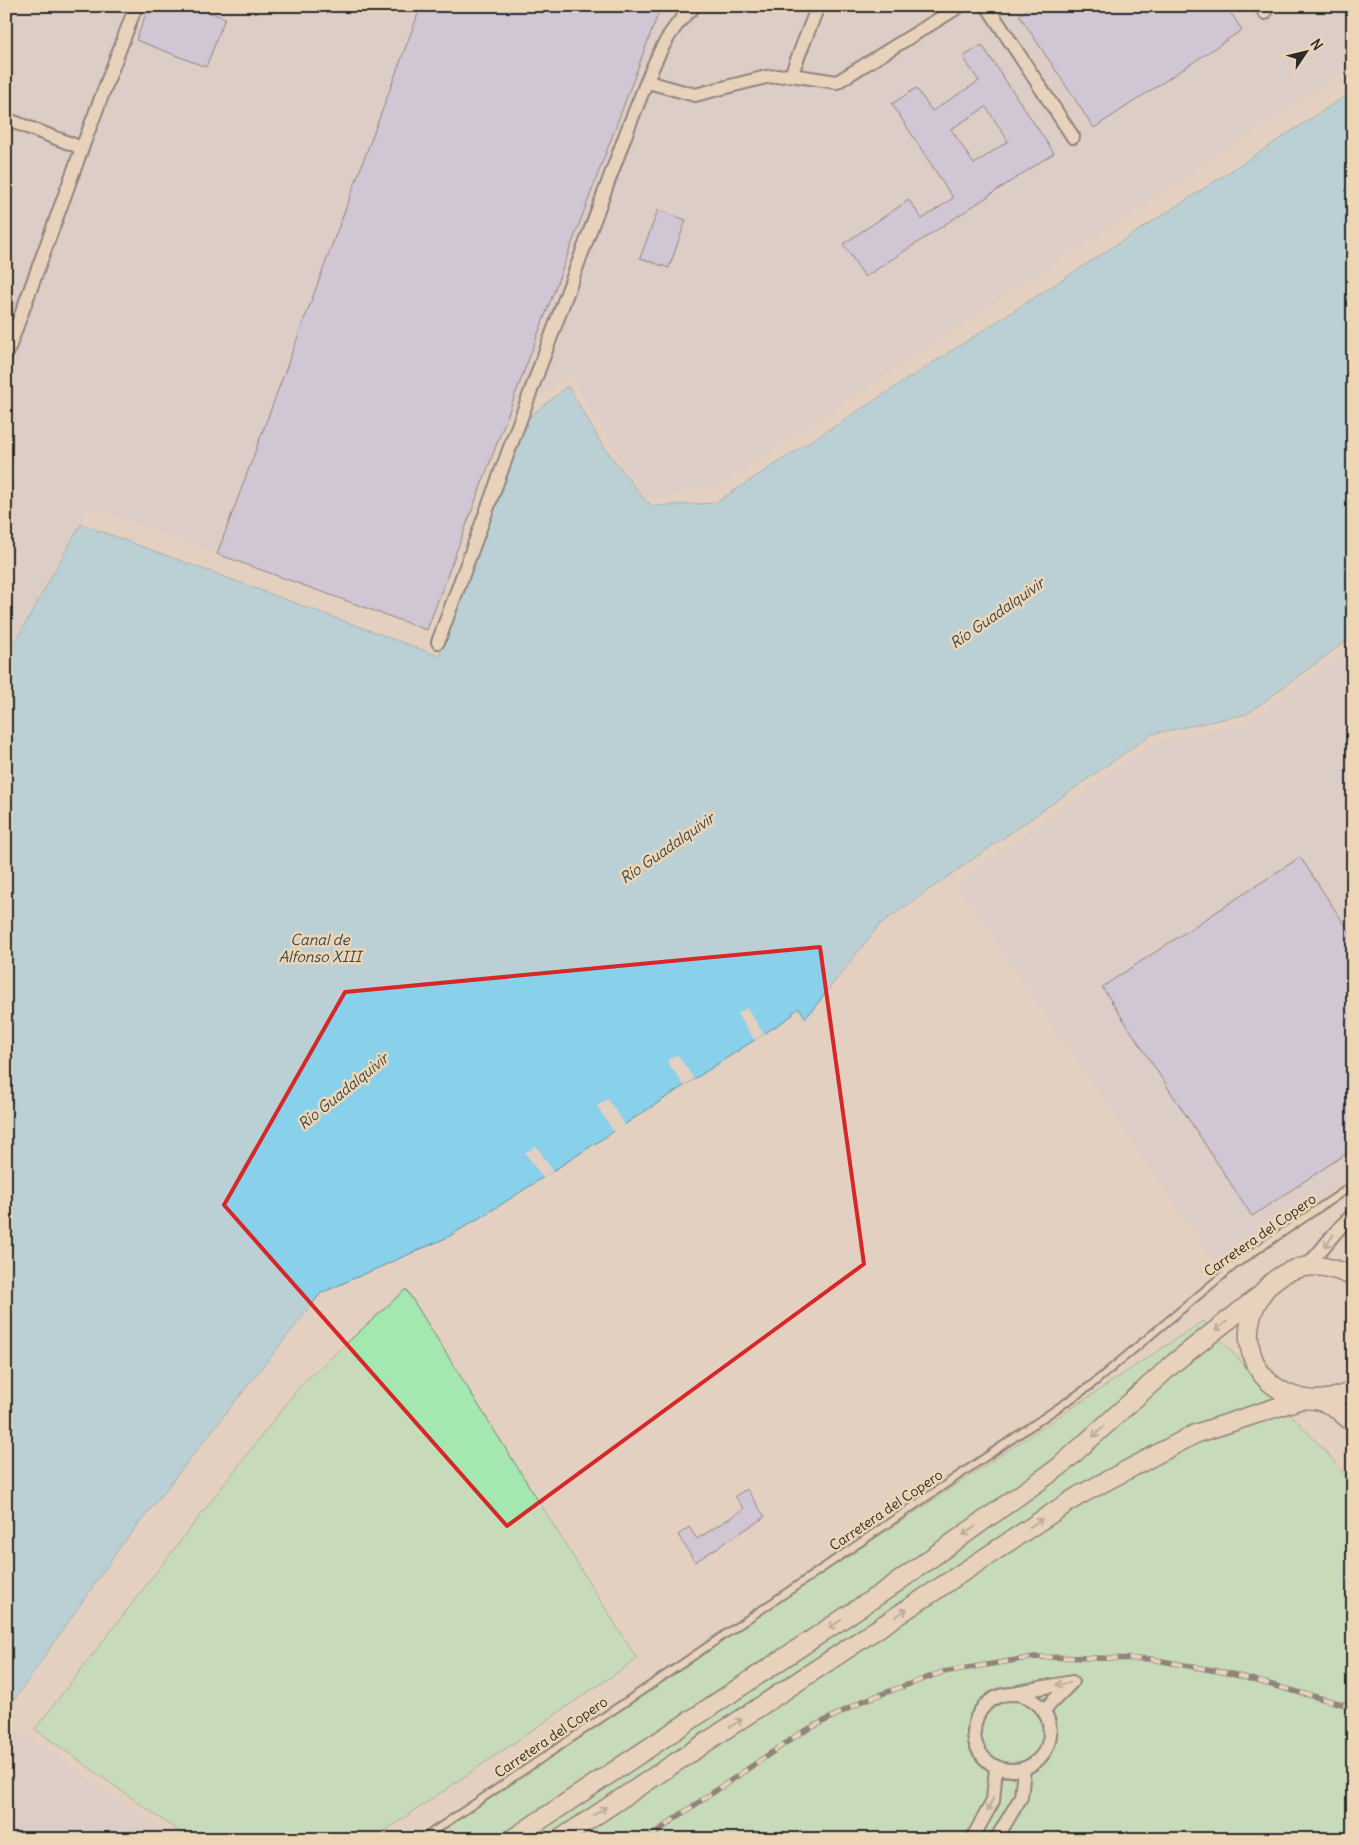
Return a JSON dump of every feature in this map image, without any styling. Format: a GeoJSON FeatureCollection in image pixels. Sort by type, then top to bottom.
{"type":"FeatureCollection","features":[{"type":"Feature","properties":{"kind":"main road"},"geometry":{"type":"LineString","coordinates":[[512,1839],[889,1588],[1059,1467],[1175,1362],[1259,1296],[1271,1282],[1287,1272],[1305,1266],[1322,1266],[1339,1270],[1353,1277]]}},
{"type":"Feature","properties":{"kind":"main road"},"geometry":{"type":"LineString","coordinates":[[1259,1296],[1250,1316],[1248,1338],[1254,1359],[1265,1378],[1282,1391],[1302,1399],[1320,1401],[1332,1406],[1353,1423]]}},
{"type":"Feature","properties":{"kind":"main road"},"geometry":{"type":"LineString","coordinates":[[1320,1401],[1336,1398],[1353,1390]]}},
{"type":"Feature","properties":{"kind":"main road"},"geometry":{"type":"LineString","coordinates":[[560,1839],[1078,1496],[1195,1434],[1302,1399]]}},
{"type":"Feature","properties":{"kind":"street"},"geometry":{"type":"LineString","coordinates":[[6,356],[136,6]]}},
{"type":"Feature","properties":{"kind":"street"},"geometry":{"type":"LineString","coordinates":[[438,642],[626,132],[656,61],[674,29],[695,6]]}},
{"type":"Feature","properties":{"kind":"street"},"geometry":{"type":"LineString","coordinates":[[791,75],[818,6]]}},
{"type":"Feature","properties":{"kind":"street"},"geometry":{"type":"LineString","coordinates":[[648,82],[695,96],[766,77],[791,75],[837,82],[960,6]]}},
{"type":"Feature","properties":{"kind":"street"},"geometry":{"type":"LineString","coordinates":[[987,6],[1073,137]]}},
{"type":"Feature","properties":{"kind":"street"},"geometry":{"type":"LineString","coordinates":[[6,119],[82,148]]}},
{"type":"Feature","properties":{"kind":"street"},"geometry":{"type":"LineString","coordinates":[[1305,1266],[1316,1257],[1341,1225],[1353,1215]]}},
{"type":"Feature","properties":{"kind":"street"},"geometry":{"type":"LineString","coordinates":[[1014,1693],[1022,1694],[1035,1700],[1044,1710],[1049,1720],[1051,1734],[1048,1746],[1036,1762],[1024,1769],[1009,1770],[996,1767],[988,1762],[974,1740],[974,1725],[978,1712],[989,1700],[1001,1694],[1072,1682],[1044,1710]]}},
{"type":"Feature","properties":{"kind":"street"},"geometry":{"type":"LineString","coordinates":[[972,1839],[993,1801],[996,1767]]}},
{"type":"Feature","properties":{"kind":"street"},"geometry":{"type":"LineString","coordinates":[[996,1839],[1021,1797],[1024,1769]]}},
{"type":"Feature","properties":{"kind":"lane","name":"Carretera del Copero"},"geometry":{"type":"LineString","coordinates":[[422,1839],[1090,1386],[1236,1264],[1353,1185]]}},
{"type":"Feature","properties":{"kind":"highlighted area"},"geometry":{"type":"Polygon","coordinates":[[[820,947],[864,1264],[507,1526],[224,1205],[345,992],[820,947]]]}},
{"type":"Feature","properties":{"kind":"shaded area"},"geometry":{"type":"Polygon","coordinates":[[[6,6],[1353,6],[1353,65],[714,487],[644,499],[570,374],[505,421],[427,630],[85,505],[82,522],[6,654],[6,6]]]}},
{"type":"Feature","properties":{"kind":"shaded area"},"geometry":{"type":"Polygon","coordinates":[[[1353,647],[1353,1176],[1219,1267],[957,883],[1156,742],[1246,724],[1353,647]]]}},
{"type":"Feature","properties":{"kind":"shaded area"},"geometry":{"type":"Polygon","coordinates":[[[10,1726],[175,1839],[6,1839],[6,1732],[10,1726]]]}},
{"type":"Feature","properties":{"kind":"green space"},"geometry":{"type":"Polygon","coordinates":[[[406,1289],[637,1659],[373,1839],[189,1839],[35,1729],[301,1385],[406,1289]]]}},
{"type":"Feature","properties":{"kind":"green space"},"geometry":{"type":"Polygon","coordinates":[[[1203,1321],[1329,1455],[1353,1485],[1353,1839],[422,1839],[1203,1321]]]}},
{"type":"Feature","properties":{"kind":"water","name":"Canal de Alfonso XIII"},"geometry":{"type":"Polygon","coordinates":[[[1353,91],[1353,636],[1247,714],[1152,734],[880,924],[806,1018],[799,1008],[792,1013],[793,1015],[499,1206],[446,1238],[321,1293],[118,1550],[6,1712],[6,658],[81,524],[439,656],[485,525],[508,434],[568,386],[602,444],[644,499],[653,506],[715,503],[1353,91]]]}},
{"type":"Feature","properties":{"kind":"pier"},"geometry":{"type":"Polygon","coordinates":[[[747,1008],[764,1034],[755,1040],[737,1014],[747,1008]]]}},
{"type":"Feature","properties":{"kind":"pier"},"geometry":{"type":"Polygon","coordinates":[[[677,1054],[694,1079],[684,1086],[667,1061],[677,1054]]]}},
{"type":"Feature","properties":{"kind":"pier"},"geometry":{"type":"Polygon","coordinates":[[[608,1099],[625,1125],[614,1132],[597,1106],[608,1099]]]}},
{"type":"Feature","properties":{"kind":"pier"},"geometry":{"type":"Polygon","coordinates":[[[536,1146],[553,1171],[543,1178],[525,1153],[536,1146]]]}},
{"type":"Feature","properties":{"kind":"building"},"geometry":{"type":"Polygon","coordinates":[[[6,6],[12,6],[6,23],[6,6]]]}},
{"type":"Feature","properties":{"kind":"building"},"geometry":{"type":"Polygon","coordinates":[[[149,6],[194,6],[225,18],[206,67],[136,40],[149,6]]]}},
{"type":"Feature","properties":{"kind":"building"},"geometry":{"type":"Polygon","coordinates":[[[421,6],[661,6],[427,630],[217,554],[421,6]]]}},
{"type":"Feature","properties":{"kind":"building"},"geometry":{"type":"Polygon","coordinates":[[[1032,6],[1226,6],[1242,30],[1094,128],[1019,15],[1032,6]]]}},
{"type":"Feature","properties":{"kind":"building"},"geometry":{"type":"Polygon","coordinates":[[[982,45],[1054,153],[865,277],[843,244],[909,200],[922,219],[953,198],[892,104],[916,88],[932,111],[979,81],[963,57],[982,45]],[[986,107],[951,129],[974,164],[1008,141],[986,107]]]}},
{"type":"Feature","properties":{"kind":"building"},"geometry":{"type":"Polygon","coordinates":[[[658,210],[686,220],[669,268],[640,258],[658,210]]]}},
{"type":"Feature","properties":{"kind":"building"},"geometry":{"type":"Polygon","coordinates":[[[6,485],[13,489],[10,495],[6,493],[6,485]]]}},
{"type":"Feature","properties":{"kind":"building"},"geometry":{"type":"Polygon","coordinates":[[[1300,857],[1353,937],[1353,1149],[1252,1216],[1102,987],[1300,857]]]}},
{"type":"Feature","properties":{"kind":"building"},"geometry":{"type":"Polygon","coordinates":[[[747,1489],[765,1517],[695,1562],[678,1535],[689,1527],[697,1539],[744,1509],[735,1496],[747,1489]]]}},
{"type":"Feature","properties":{"kind":"railway"},"geometry":{"type":"LineString","coordinates":[[648,1839],[677,1817],[799,1734],[865,1700],[943,1672],[1035,1657],[1151,1659],[1228,1673],[1353,1707]]}},
{"type":"Feature","properties":{"kind":"water label","name":"Río Guadalquivir"},"geometry":{"type":"Point","coordinates":[997,613]}},
{"type":"Feature","properties":{"kind":"water label","name":"Río Guadalquivir"},"geometry":{"type":"Point","coordinates":[667,848]}},
{"type":"Feature","properties":{"kind":"water label","name":"Río Guadalquivir"},"geometry":{"type":"Point","coordinates":[343,1091]}}]}
